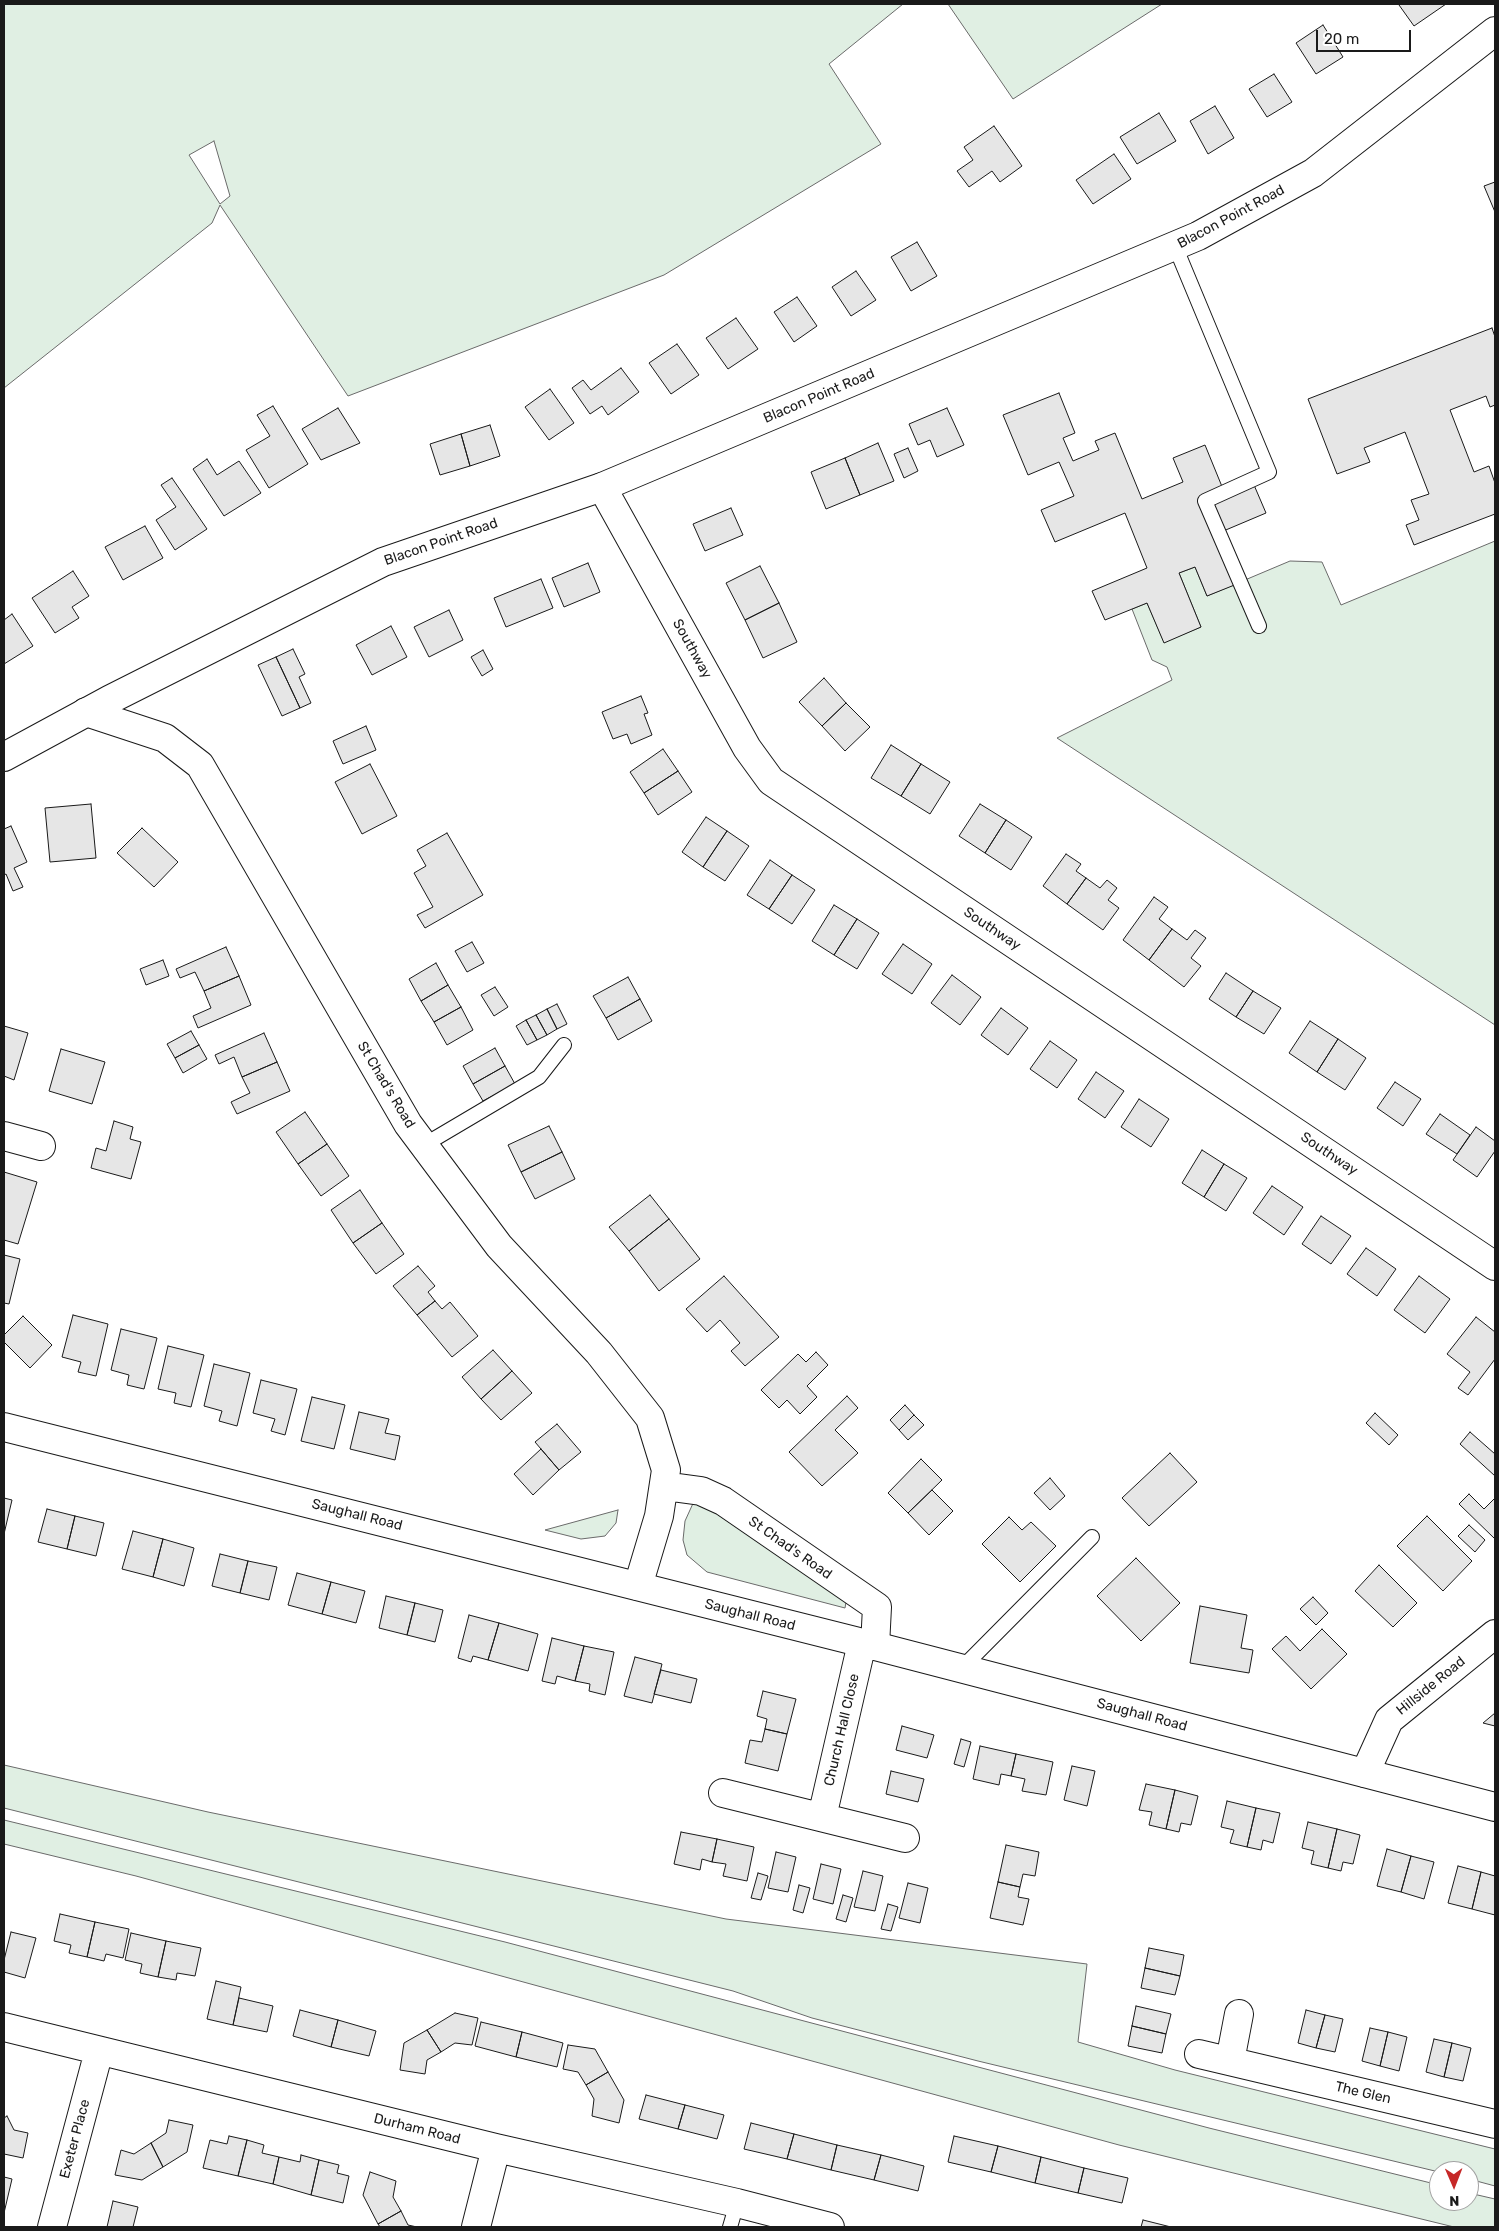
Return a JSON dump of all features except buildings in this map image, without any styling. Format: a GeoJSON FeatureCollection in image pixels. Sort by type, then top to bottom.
{"type":"FeatureCollection","features":[{"type":"Feature","properties":{"kind":"street","name":"Blacon Point Road"},"geometry":{"type":"LineString","coordinates":[[98,706],[382,562],[602,487],[1198,236],[1313,173],[1495,31]]}},
{"type":"Feature","properties":{"kind":"street","name":"Southway"},"geometry":{"type":"LineString","coordinates":[[602,487],[747,748],[771,781],[1495,1266]]}},
{"type":"Feature","properties":{"kind":"street"},"geometry":{"type":"LineString","coordinates":[[4,757],[98,706]]}},
{"type":"Feature","properties":{"kind":"street","name":"St Chad's Road"},"geometry":{"type":"LineString","coordinates":[[98,706],[165,738],[200,764],[408,1124],[499,1246],[599,1353],[650,1418],[666,1470],[659,1516],[638,1586]]}},
{"type":"Feature","properties":{"kind":"street"},"geometry":{"type":"LineString","coordinates":[[4,1136],[41,1146]]}},
{"type":"Feature","properties":{"kind":"street","name":"Saughall Road"},"geometry":{"type":"LineString","coordinates":[[4,1426],[869,1644],[1495,1807]]}},
{"type":"Feature","properties":{"kind":"street","name":"St Chad's Road"},"geometry":{"type":"LineString","coordinates":[[664,1486],[701,1491],[723,1501],[877,1607],[869,1644]]}},
{"type":"Feature","properties":{"kind":"street","name":"Hillside Road"},"geometry":{"type":"LineString","coordinates":[[1365,1773],[1389,1720],[1495,1634]]}},
{"type":"Feature","properties":{"kind":"street","name":"Church Hall Close"},"geometry":{"type":"LineString","coordinates":[[822,1817],[869,1644]]}},
{"type":"Feature","properties":{"kind":"street"},"geometry":{"type":"LineString","coordinates":[[723,1793],[905,1838]]}},
{"type":"Feature","properties":{"kind":"street"},"geometry":{"type":"LineString","coordinates":[[1230,2062],[1239,2014]]}},
{"type":"Feature","properties":{"kind":"street","name":"Durham Road"},"geometry":{"type":"LineString","coordinates":[[4,2027],[496,2148],[733,2215],[830,2227]]}},
{"type":"Feature","properties":{"kind":"street","name":"Exeter Place"},"geometry":{"type":"LineString","coordinates":[[52,2227],[99,2051]]}},
{"type":"Feature","properties":{"kind":"street","name":"The Glen"},"geometry":{"type":"LineString","coordinates":[[1199,2054],[1495,2124]]}},
{"type":"Feature","properties":{"kind":"street"},"geometry":{"type":"LineString","coordinates":[[476,2227],[496,2148]]}},
{"type":"Feature","properties":{"kind":"lane"},"geometry":{"type":"LineString","coordinates":[[1175,246],[1269,472],[1205,501],[1259,626]]}},
{"type":"Feature","properties":{"kind":"lane"},"geometry":{"type":"LineString","coordinates":[[424,1145],[539,1077],[564,1045]]}},
{"type":"Feature","properties":{"kind":"lane"},"geometry":{"type":"LineString","coordinates":[[962,1668],[1092,1537]]}},
{"type":"Feature","properties":{"kind":"green space"},"geometry":{"type":"Polygon","coordinates":[[[4,4],[903,4],[829,64],[881,144],[664,275],[348,396],[220,205],[212,223],[4,388],[4,4]],[[214,141],[189,155],[220,204],[230,196],[214,141]]]}},
{"type":"Feature","properties":{"kind":"green space"},"geometry":{"type":"Polygon","coordinates":[[[948,4],[1162,4],[1013,99],[948,4]]]}},
{"type":"Feature","properties":{"kind":"green space"},"geometry":{"type":"Polygon","coordinates":[[[1495,541],[1495,1025],[1057,738],[1172,680],[1167,667],[1152,660],[1132,609],[1147,603],[1164,642],[1201,627],[1179,573],[1195,567],[1207,596],[1290,561],[1322,562],[1341,605],[1495,541]]]}},
{"type":"Feature","properties":{"kind":"green space"},"geometry":{"type":"Polygon","coordinates":[[[695,1499],[846,1602],[845,1608],[707,1572],[687,1555],[683,1540],[685,1521],[695,1499]]]}},
{"type":"Feature","properties":{"kind":"green space"},"geometry":{"type":"Polygon","coordinates":[[[618,1510],[616,1523],[605,1536],[581,1539],[545,1530],[618,1510]]]}},
{"type":"Feature","properties":{"kind":"green space"},"geometry":{"type":"Polygon","coordinates":[[[4,1765],[208,1812],[726,1919],[1087,1964],[1078,2042],[1175,2070],[1495,2149],[1495,2186],[1479,2182],[1479,2161],[1429,2161],[1429,2170],[978,2061],[812,2018],[733,1991],[4,1808],[4,1765]]]}},
{"type":"Feature","properties":{"kind":"green space"},"geometry":{"type":"Polygon","coordinates":[[[4,1820],[505,1942],[1209,2128],[1429,2183],[1429,2211],[1479,2211],[1479,2195],[1495,2199],[1495,2227],[1454,2227],[1119,2145],[136,1876],[4,1844],[4,1820]]]}}]}
